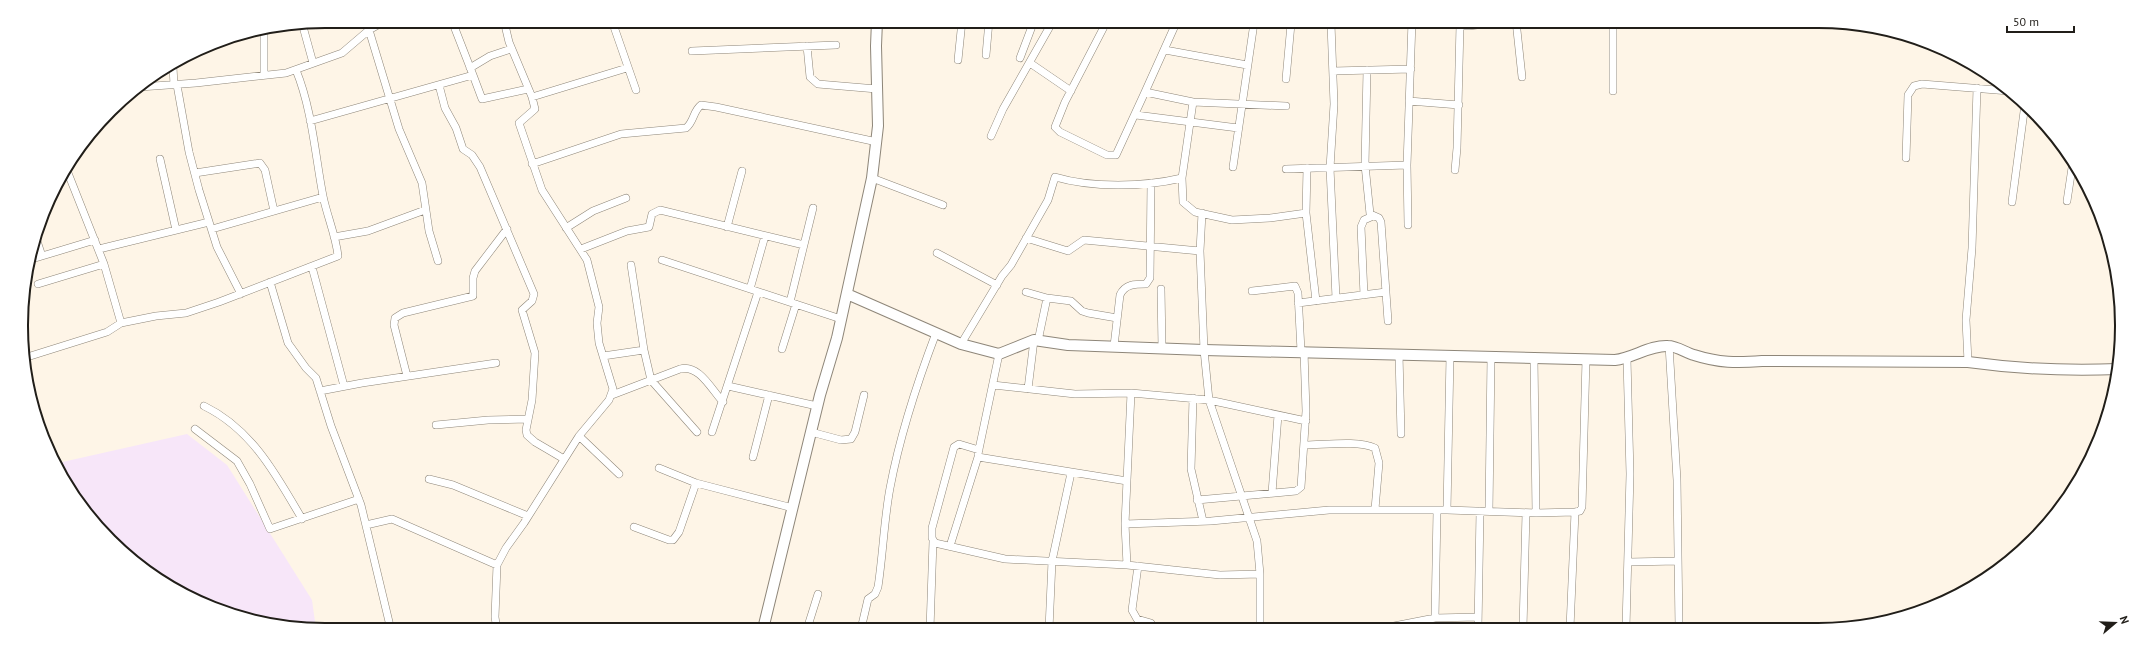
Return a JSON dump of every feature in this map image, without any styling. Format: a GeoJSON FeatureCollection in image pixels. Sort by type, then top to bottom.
{"type":"FeatureCollection","features":[{"type":"Feature","properties":{"kind":"street"},"geometry":{"type":"LineString","coordinates":[[148,87],[286,73],[342,53],[373,28]]}},
{"type":"Feature","properties":{"kind":"street"},"geometry":{"type":"LineString","coordinates":[[455,28],[482,99],[528,89]]}},
{"type":"Feature","properties":{"kind":"street"},"geometry":{"type":"LineString","coordinates":[[506,28],[511,50],[532,97],[535,109],[519,124],[542,190],[587,260],[599,307],[597,323],[599,343],[612,385],[612,395]]}},
{"type":"Feature","properties":{"kind":"street"},"geometry":{"type":"LineString","coordinates":[[614,28],[636,90]]}},
{"type":"Feature","properties":{"kind":"street"},"geometry":{"type":"LineString","coordinates":[[765,623],[817,406],[841,319],[872,178],[878,126],[877,28]]}},
{"type":"Feature","properties":{"kind":"street"},"geometry":{"type":"LineString","coordinates":[[958,60],[961,28]]}},
{"type":"Feature","properties":{"kind":"street"},"geometry":{"type":"LineString","coordinates":[[986,55],[988,28]]}},
{"type":"Feature","properties":{"kind":"street"},"geometry":{"type":"LineString","coordinates":[[1020,58],[1031,28]]}},
{"type":"Feature","properties":{"kind":"street"},"geometry":{"type":"LineString","coordinates":[[991,136],[1003,109],[1049,28]]}},
{"type":"Feature","properties":{"kind":"street"},"geometry":{"type":"LineString","coordinates":[[1103,28],[1071,91],[1055,127],[1060,132],[1107,155],[1114,155],[1118,152],[1174,28]]}},
{"type":"Feature","properties":{"kind":"street"},"geometry":{"type":"LineString","coordinates":[[1233,167],[1253,28]]}},
{"type":"Feature","properties":{"kind":"street"},"geometry":{"type":"LineString","coordinates":[[1286,79],[1291,28]]}},
{"type":"Feature","properties":{"kind":"street"},"geometry":{"type":"LineString","coordinates":[[1331,28],[1334,104],[1330,168],[1336,298]]}},
{"type":"Feature","properties":{"kind":"street"},"geometry":{"type":"LineString","coordinates":[[1408,225],[1407,165],[1413,28]]}},
{"type":"Feature","properties":{"kind":"street"},"geometry":{"type":"LineString","coordinates":[[1455,170],[1459,105],[1460,28]]}},
{"type":"Feature","properties":{"kind":"street"},"geometry":{"type":"LineString","coordinates":[[1517,28],[1522,77]]}},
{"type":"Feature","properties":{"kind":"street"},"geometry":{"type":"LineString","coordinates":[[1613,28],[1613,91]]}},
{"type":"Feature","properties":{"kind":"street"},"geometry":{"type":"LineString","coordinates":[[304,29],[313,63]]}},
{"type":"Feature","properties":{"kind":"street"},"geometry":{"type":"LineString","coordinates":[[369,30],[403,139],[422,183],[429,231],[438,261]]}},
{"type":"Feature","properties":{"kind":"street"},"geometry":{"type":"LineString","coordinates":[[264,35],[264,75]]}},
{"type":"Feature","properties":{"kind":"street"},"geometry":{"type":"LineString","coordinates":[[692,51],[836,44]]}},
{"type":"Feature","properties":{"kind":"street"},"geometry":{"type":"LineString","coordinates":[[807,46],[810,77],[818,84],[877,89]]}},
{"type":"Feature","properties":{"kind":"street"},"geometry":{"type":"LineString","coordinates":[[310,121],[439,85],[472,71],[490,56],[511,50]]}},
{"type":"Feature","properties":{"kind":"street"},"geometry":{"type":"LineString","coordinates":[[1165,50],[1248,65]]}},
{"type":"Feature","properties":{"kind":"street"},"geometry":{"type":"LineString","coordinates":[[1030,64],[1071,91]]}},
{"type":"Feature","properties":{"kind":"street"},"geometry":{"type":"LineString","coordinates":[[532,97],[628,68]]}},
{"type":"Feature","properties":{"kind":"street"},"geometry":{"type":"LineString","coordinates":[[1333,71],[1411,69]]}},
{"type":"Feature","properties":{"kind":"street"},"geometry":{"type":"LineString","coordinates":[[173,70],[175,85],[195,172],[209,222],[217,247],[241,294]]}},
{"type":"Feature","properties":{"kind":"street"},"geometry":{"type":"LineString","coordinates":[[30,356],[107,332],[121,323],[156,316],[186,313],[241,294],[338,256],[323,197],[302,83],[296,70]]}},
{"type":"Feature","properties":{"kind":"street"},"geometry":{"type":"LineString","coordinates":[[1367,70],[1365,165],[1369,212],[1373,216],[1379,218],[1381,222],[1388,321]]}},
{"type":"Feature","properties":{"kind":"street"},"geometry":{"type":"LineString","coordinates":[[1906,158],[1910,90],[1914,86],[1922,84],[2000,90]]}},
{"type":"Feature","properties":{"kind":"street"},"geometry":{"type":"LineString","coordinates":[[439,85],[445,108],[456,128],[463,149],[472,155],[480,167],[534,294],[532,301],[522,310],[535,353],[532,400],[526,430],[531,439],[564,459]]}},
{"type":"Feature","properties":{"kind":"street"},"geometry":{"type":"LineString","coordinates":[[1968,362],[1966,320],[1972,248],[1977,88]]}},
{"type":"Feature","properties":{"kind":"street"},"geometry":{"type":"LineString","coordinates":[[1145,92],[1193,102],[1286,106]]}},
{"type":"Feature","properties":{"kind":"street"},"geometry":{"type":"LineString","coordinates":[[1409,101],[1459,105]]}},
{"type":"Feature","properties":{"kind":"street"},"geometry":{"type":"LineString","coordinates":[[1193,102],[1182,178],[1183,202],[1195,212],[1232,220],[1270,218],[1306,213]]}},
{"type":"Feature","properties":{"kind":"street"},"geometry":{"type":"LineString","coordinates":[[532,164],[621,134],[686,128],[691,124],[697,108],[701,105],[877,142]]}},
{"type":"Feature","properties":{"kind":"street"},"geometry":{"type":"LineString","coordinates":[[2012,202],[2025,112]]}},
{"type":"Feature","properties":{"kind":"street"},"geometry":{"type":"LineString","coordinates":[[1136,115],[1238,128]]}},
{"type":"Feature","properties":{"kind":"street"},"geometry":{"type":"LineString","coordinates":[[160,159],[176,230]]}},
{"type":"Feature","properties":{"kind":"street"},"geometry":{"type":"LineString","coordinates":[[195,172],[260,163],[265,170],[274,211]]}},
{"type":"Feature","properties":{"kind":"street"},"geometry":{"type":"LineString","coordinates":[[1286,169],[1330,168],[1365,165],[1407,165]]}},
{"type":"Feature","properties":{"kind":"street"},"geometry":{"type":"LineString","coordinates":[[1307,168],[1306,213],[1316,301]]}},
{"type":"Feature","properties":{"kind":"street"},"geometry":{"type":"LineString","coordinates":[[727,227],[742,171]]}},
{"type":"Feature","properties":{"kind":"street"},"geometry":{"type":"LineString","coordinates":[[2066,201],[2071,171]]}},
{"type":"Feature","properties":{"kind":"street"},"geometry":{"type":"LineString","coordinates":[[69,175],[99,249],[121,323]]}},
{"type":"Feature","properties":{"kind":"street"},"geometry":{"type":"LineString","coordinates":[[961,344],[1011,265],[1048,200],[1055,177],[1075,183],[1150,183],[1182,178]]}},
{"type":"Feature","properties":{"kind":"street"},"geometry":{"type":"LineString","coordinates":[[872,178],[943,205]]}},
{"type":"Feature","properties":{"kind":"street"},"geometry":{"type":"LineString","coordinates":[[1114,346],[1120,295],[1123,289],[1127,286],[1146,284],[1149,282],[1150,183]]}},
{"type":"Feature","properties":{"kind":"street"},"geometry":{"type":"LineString","coordinates":[[212,229],[323,197]]}},
{"type":"Feature","properties":{"kind":"street"},"geometry":{"type":"LineString","coordinates":[[566,228],[593,211],[626,198]]}},
{"type":"Feature","properties":{"kind":"street"},"geometry":{"type":"LineString","coordinates":[[782,349],[813,208]]}},
{"type":"Feature","properties":{"kind":"street"},"geometry":{"type":"LineString","coordinates":[[334,237],[368,231],[426,210]]}},
{"type":"Feature","properties":{"kind":"street"},"geometry":{"type":"LineString","coordinates":[[581,249],[621,233],[649,227],[652,214],[656,210],[804,245]]}},
{"type":"Feature","properties":{"kind":"street"},"geometry":{"type":"LineString","coordinates":[[1202,213],[1200,251],[1204,350],[1209,400],[1256,542],[1260,574],[1260,623]]}},
{"type":"Feature","properties":{"kind":"street"},"geometry":{"type":"LineString","coordinates":[[1364,295],[1361,227],[1364,220],[1373,216]]}},
{"type":"Feature","properties":{"kind":"street"},"geometry":{"type":"LineString","coordinates":[[99,249],[209,222]]}},
{"type":"Feature","properties":{"kind":"street"},"geometry":{"type":"LineString","coordinates":[[407,376],[394,325],[395,318],[404,313],[473,296],[473,278],[476,271],[507,228]]}},
{"type":"Feature","properties":{"kind":"street"},"geometry":{"type":"LineString","coordinates":[[712,432],[728,386],[754,290],[765,236]]}},
{"type":"Feature","properties":{"kind":"street"},"geometry":{"type":"LineString","coordinates":[[1026,238],[1062,250],[1072,249],[1084,240],[1200,251]]}},
{"type":"Feature","properties":{"kind":"street"},"geometry":{"type":"LineString","coordinates":[[36,258],[95,240]]}},
{"type":"Feature","properties":{"kind":"street"},"geometry":{"type":"LineString","coordinates":[[39,247],[42,256]]}},
{"type":"Feature","properties":{"kind":"street"},"geometry":{"type":"LineString","coordinates":[[937,254],[997,285]]}},
{"type":"Feature","properties":{"kind":"street"},"geometry":{"type":"LineString","coordinates":[[662,260],[841,319]]}},
{"type":"Feature","properties":{"kind":"street"},"geometry":{"type":"LineString","coordinates":[[38,284],[104,264]]}},
{"type":"Feature","properties":{"kind":"street"},"geometry":{"type":"LineString","coordinates":[[631,265],[644,350],[651,380],[697,432]]}},
{"type":"Feature","properties":{"kind":"street"},"geometry":{"type":"LineString","coordinates":[[312,267],[344,386]]}},
{"type":"Feature","properties":{"kind":"street"},"geometry":{"type":"LineString","coordinates":[[270,282],[288,343],[306,368],[316,378],[359,500],[390,623]]}},
{"type":"Feature","properties":{"kind":"street"},"geometry":{"type":"LineString","coordinates":[[1197,500],[1240,494],[1296,491],[1301,487],[1306,421],[1297,288],[1292,285],[1252,291]]}},
{"type":"Feature","properties":{"kind":"street"},"geometry":{"type":"LineString","coordinates":[[1161,289],[1162,348]]}},
{"type":"Feature","properties":{"kind":"street"},"geometry":{"type":"LineString","coordinates":[[1026,292],[1046,298],[1071,301],[1082,311],[1117,318]]}},
{"type":"Feature","properties":{"kind":"street"},"geometry":{"type":"LineString","coordinates":[[1298,303],[1386,292]]}},
{"type":"Feature","properties":{"kind":"street"},"geometry":{"type":"LineString","coordinates":[[847,294],[961,344],[999,354],[1036,341],[1068,345],[1204,350],[1627,359],[1658,347],[1669,345],[1694,355],[1729,363],[1762,361],[1968,362],[2001,366],[2079,371],[2111,369]]}},
{"type":"Feature","properties":{"kind":"street"},"geometry":{"type":"LineString","coordinates":[[1028,389],[1036,341],[1046,298]]}},
{"type":"Feature","properties":{"kind":"street"},"geometry":{"type":"LineString","coordinates":[[862,623],[868,599],[875,594],[878,587],[890,489],[899,446],[911,405],[936,333]]}},
{"type":"Feature","properties":{"kind":"street"},"geometry":{"type":"LineString","coordinates":[[1669,345],[1677,480],[1679,623]]}},
{"type":"Feature","properties":{"kind":"street"},"geometry":{"type":"LineString","coordinates":[[603,356],[644,350]]}},
{"type":"Feature","properties":{"kind":"street"},"geometry":{"type":"LineString","coordinates":[[950,546],[978,453],[999,354]]}},
{"type":"Feature","properties":{"kind":"street"},"geometry":{"type":"LineString","coordinates":[[1399,354],[1401,434]]}},
{"type":"Feature","properties":{"kind":"street"},"geometry":{"type":"LineString","coordinates":[[1447,510],[1450,356]]}},
{"type":"Feature","properties":{"kind":"street"},"geometry":{"type":"LineString","coordinates":[[1489,511],[1492,357]]}},
{"type":"Feature","properties":{"kind":"street"},"geometry":{"type":"LineString","coordinates":[[1534,358],[1536,513]]}},
{"type":"Feature","properties":{"kind":"street"},"geometry":{"type":"LineString","coordinates":[[1125,524],[1203,522],[1329,510],[1447,510],[1526,513],[1580,511],[1584,498],[1586,359]]}},
{"type":"Feature","properties":{"kind":"street"},"geometry":{"type":"LineString","coordinates":[[1626,623],[1629,562],[1630,474],[1627,359]]}},
{"type":"Feature","properties":{"kind":"street"},"geometry":{"type":"LineString","coordinates":[[320,391],[496,363]]}},
{"type":"Feature","properties":{"kind":"street"},"geometry":{"type":"LineString","coordinates":[[496,623],[495,610],[497,565],[506,548],[564,459],[612,395],[680,368],[690,367],[697,371],[723,402]]}},
{"type":"Feature","properties":{"kind":"street"},"geometry":{"type":"LineString","coordinates":[[993,385],[1075,394],[1131,393],[1193,398],[1209,400],[1306,421]]}},
{"type":"Feature","properties":{"kind":"street"},"geometry":{"type":"LineString","coordinates":[[728,386],[817,406]]}},
{"type":"Feature","properties":{"kind":"street"},"geometry":{"type":"LineString","coordinates":[[1127,565],[1125,524],[1131,393]]}},
{"type":"Feature","properties":{"kind":"street"},"geometry":{"type":"LineString","coordinates":[[753,457],[769,395]]}},
{"type":"Feature","properties":{"kind":"street"},"geometry":{"type":"LineString","coordinates":[[811,432],[841,440],[851,439],[855,432],[864,395]]}},
{"type":"Feature","properties":{"kind":"street"},"geometry":{"type":"LineString","coordinates":[[1193,398],[1191,469],[1203,522]]}},
{"type":"Feature","properties":{"kind":"street"},"geometry":{"type":"LineString","coordinates":[[204,406],[220,414],[255,445],[284,488],[302,520]]}},
{"type":"Feature","properties":{"kind":"street"},"geometry":{"type":"LineString","coordinates":[[1272,493],[1278,415]]}},
{"type":"Feature","properties":{"kind":"street"},"geometry":{"type":"LineString","coordinates":[[436,425],[488,420],[528,419]]}},
{"type":"Feature","properties":{"kind":"street"},"geometry":{"type":"LineString","coordinates":[[195,429],[237,461],[250,484],[270,529],[302,520],[359,500]]}},
{"type":"Feature","properties":{"kind":"street"},"geometry":{"type":"LineString","coordinates":[[580,436],[619,474]]}},
{"type":"Feature","properties":{"kind":"street"},"geometry":{"type":"LineString","coordinates":[[1305,445],[1357,444],[1375,448],[1379,463],[1375,509]]}},
{"type":"Feature","properties":{"kind":"street"},"geometry":{"type":"LineString","coordinates":[[930,623],[933,541],[932,528],[954,447],[956,445],[963,445],[978,453],[1071,473],[1127,481]]}},
{"type":"Feature","properties":{"kind":"street"},"geometry":{"type":"LineString","coordinates":[[659,468],[696,483],[793,508]]}},
{"type":"Feature","properties":{"kind":"street"},"geometry":{"type":"LineString","coordinates":[[1049,623],[1052,561],[1071,473]]}},
{"type":"Feature","properties":{"kind":"street"},"geometry":{"type":"LineString","coordinates":[[429,479],[478,495],[528,516]]}},
{"type":"Feature","properties":{"kind":"street"},"geometry":{"type":"LineString","coordinates":[[634,527],[669,540],[673,540],[679,532],[696,483]]}},
{"type":"Feature","properties":{"kind":"street"},"geometry":{"type":"LineString","coordinates":[[1435,618],[1437,511]]}},
{"type":"Feature","properties":{"kind":"street"},"geometry":{"type":"LineString","coordinates":[[1478,623],[1480,511]]}},
{"type":"Feature","properties":{"kind":"street"},"geometry":{"type":"LineString","coordinates":[[1570,623],[1575,512]]}},
{"type":"Feature","properties":{"kind":"street"},"geometry":{"type":"LineString","coordinates":[[1523,623],[1526,513]]}},
{"type":"Feature","properties":{"kind":"street"},"geometry":{"type":"LineString","coordinates":[[366,525],[392,519],[497,565]]}},
{"type":"Feature","properties":{"kind":"street"},"geometry":{"type":"LineString","coordinates":[[933,541],[1005,558],[1127,565],[1220,575],[1260,574]]}},
{"type":"Feature","properties":{"kind":"street"},"geometry":{"type":"LineString","coordinates":[[1629,562],[1678,562]]}},
{"type":"Feature","properties":{"kind":"street"},"geometry":{"type":"LineString","coordinates":[[1138,566],[1132,610],[1137,619],[1151,623]]}},
{"type":"Feature","properties":{"kind":"street"},"geometry":{"type":"LineString","coordinates":[[809,623],[818,594]]}},
{"type":"Feature","properties":{"kind":"street"},"geometry":{"type":"LineString","coordinates":[[1409,623],[1435,618],[1478,617]]}},
{"type":"Feature","properties":{"kind":"shaded area"},"geometry":{"type":"Polygon","coordinates":[[[187,434],[227,465],[312,600],[315,622],[267,617],[230,607],[194,592],[160,573],[129,549],[102,522],[78,491],[62,462],[187,434]]]}}]}
